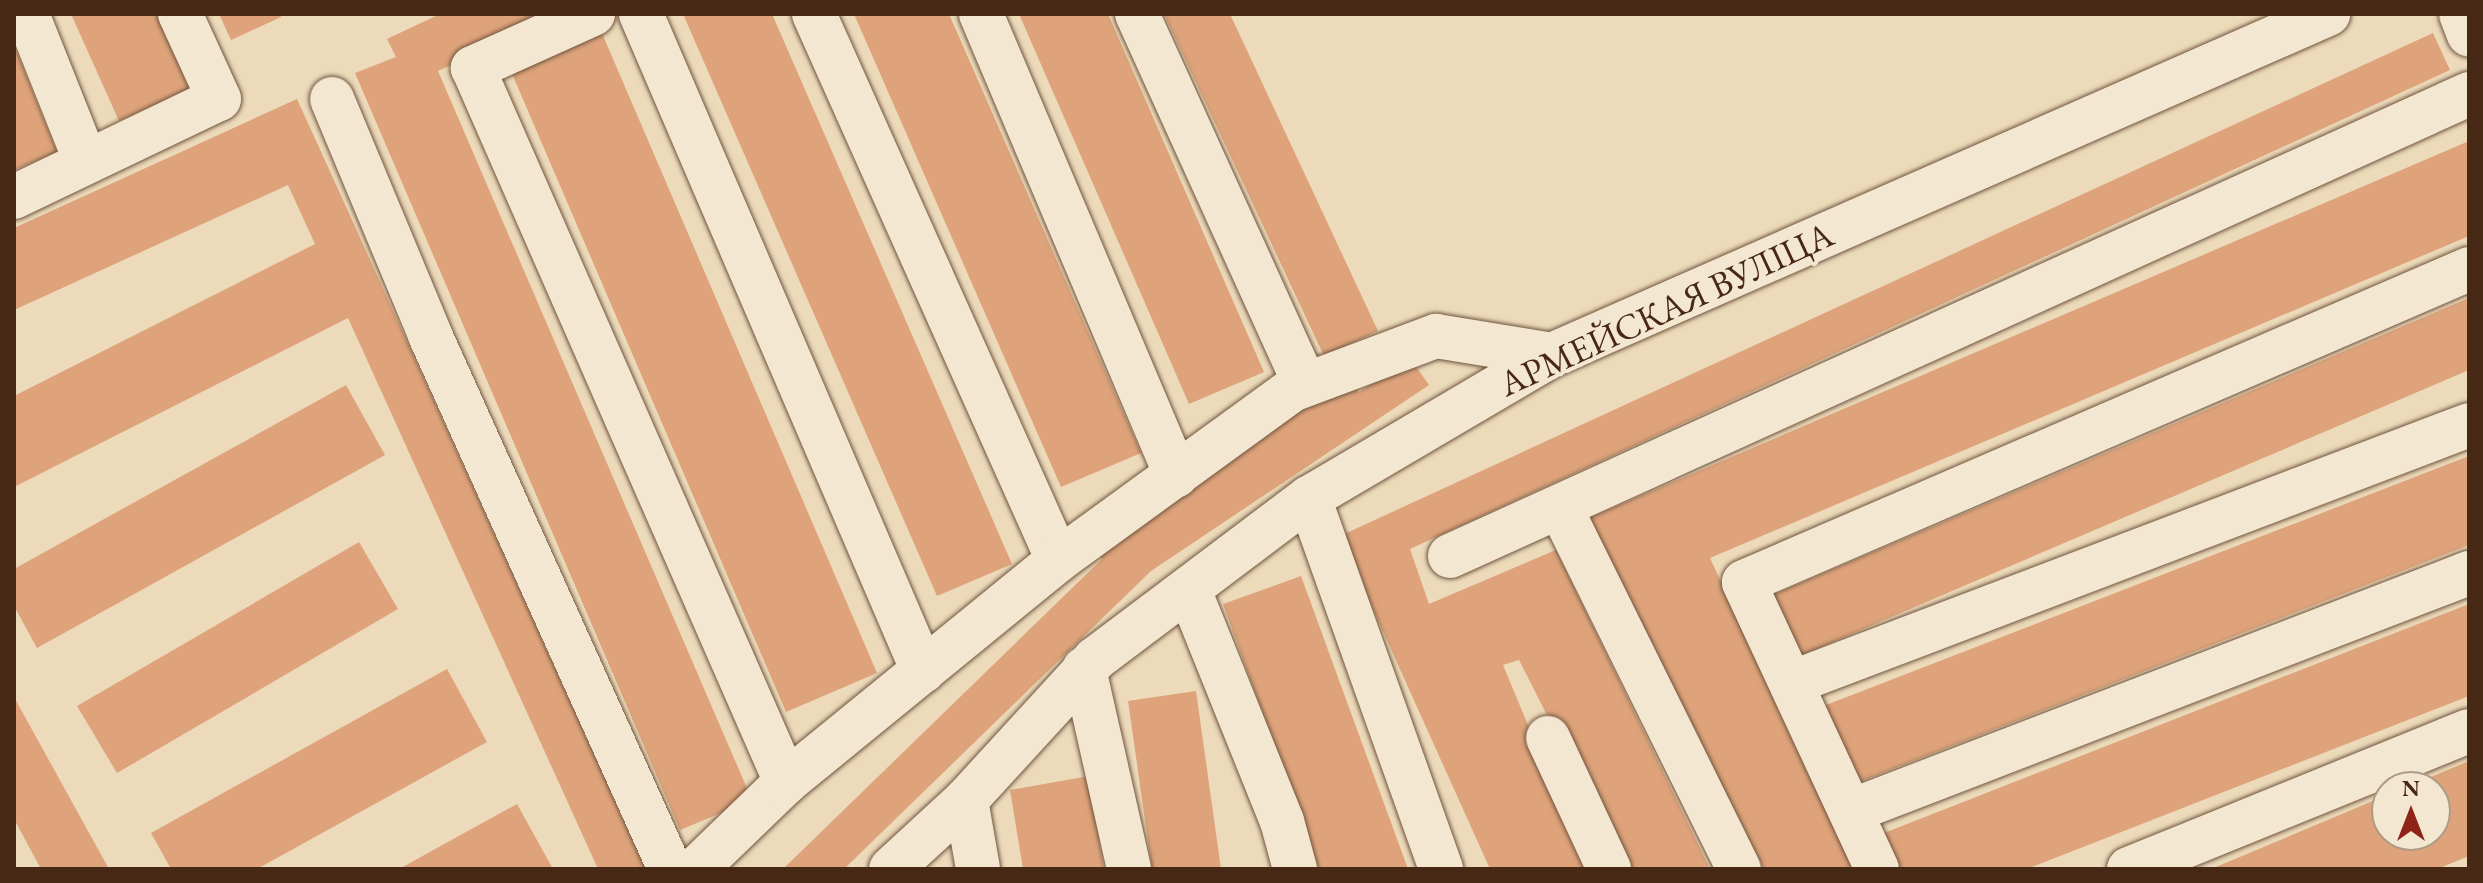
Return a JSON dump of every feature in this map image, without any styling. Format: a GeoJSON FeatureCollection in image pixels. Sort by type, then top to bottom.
{"type":"FeatureCollection","features":[{"type":"Feature","properties":{"kind":"street"},"geometry":{"type":"LineString","coordinates":[[27,14],[86,162]]}},
{"type":"Feature","properties":{"kind":"street"},"geometry":{"type":"LineString","coordinates":[[14,197],[219,99],[180,14]]}},
{"type":"Feature","properties":{"kind":"street"},"geometry":{"type":"LineString","coordinates":[[593,14],[473,68],[786,782]]}},
{"type":"Feature","properties":{"kind":"street"},"geometry":{"type":"LineString","coordinates":[[641,14],[923,671]]}},
{"type":"Feature","properties":{"kind":"street"},"geometry":{"type":"LineString","coordinates":[[814,14],[1058,560]]}},
{"type":"Feature","properties":{"kind":"street"},"geometry":{"type":"LineString","coordinates":[[981,14],[1176,475]]}},
{"type":"Feature","properties":{"kind":"street"},"geometry":{"type":"LineString","coordinates":[[1137,14],[1305,384]]}},
{"type":"Feature","properties":{"kind":"street","name":"АРМЕЙСКАЯ ВУЛІЦА"},"geometry":{"type":"LineString","coordinates":[[891,869],[966,800],[1084,669],[1309,498],[1552,355],[2328,14]]}},
{"type":"Feature","properties":{"kind":"street"},"geometry":{"type":"LineString","coordinates":[[2461,14],[2469,35]]}},
{"type":"Feature","properties":{"kind":"street"},"geometry":{"type":"LineString","coordinates":[[1450,556],[2469,94]]}},
{"type":"Feature","properties":{"kind":"street"},"geometry":{"type":"LineString","coordinates":[[332,99],[430,335],[670,869]]}},
{"type":"Feature","properties":{"kind":"street"},"geometry":{"type":"LineString","coordinates":[[1877,869],[1744,582],[2469,269]]}},
{"type":"Feature","properties":{"kind":"street"},"geometry":{"type":"LineString","coordinates":[[696,869],[786,782],[1058,560],[1305,384],[1436,336],[1552,355]]}},
{"type":"Feature","properties":{"kind":"street"},"geometry":{"type":"LineString","coordinates":[[1791,683],[2469,425]]}},
{"type":"Feature","properties":{"kind":"street"},"geometry":{"type":"LineString","coordinates":[[1309,498],[1441,869]]}},
{"type":"Feature","properties":{"kind":"street"},"geometry":{"type":"LineString","coordinates":[[1560,507],[1739,869]]}},
{"type":"Feature","properties":{"kind":"street"},"geometry":{"type":"LineString","coordinates":[[1851,811],[2469,573]]}},
{"type":"Feature","properties":{"kind":"street"},"geometry":{"type":"LineString","coordinates":[[1189,590],[1282,821],[1295,869]]}},
{"type":"Feature","properties":{"kind":"street"},"geometry":{"type":"LineString","coordinates":[[1084,669],[1129,869]]}},
{"type":"Feature","properties":{"kind":"street"},"geometry":{"type":"LineString","coordinates":[[2129,869],[2469,731]]}},
{"type":"Feature","properties":{"kind":"street"},"geometry":{"type":"LineString","coordinates":[[1548,738],[1609,869]]}},
{"type":"Feature","properties":{"kind":"street"},"geometry":{"type":"LineString","coordinates":[[966,800],[978,869]]}},
{"type":"Feature","properties":{"kind":"building"},"geometry":{"type":"Polygon","coordinates":[[[71,14],[164,14],[196,86],[119,121],[71,14]]]}},
{"type":"Feature","properties":{"kind":"building"},"geometry":{"type":"Polygon","coordinates":[[[219,14],[280,14],[281,17],[231,40],[219,14]]]}},
{"type":"Feature","properties":{"kind":"building"},"geometry":{"type":"Polygon","coordinates":[[[440,14],[562,14],[438,71],[752,800],[680,830],[355,73],[396,57],[387,39],[440,14]]]}},
{"type":"Feature","properties":{"kind":"building"},"geometry":{"type":"Polygon","coordinates":[[[683,14],[772,14],[1012,564],[937,596],[683,14]]]}},
{"type":"Feature","properties":{"kind":"building"},"geometry":{"type":"Polygon","coordinates":[[[854,14],[949,14],[1141,453],[1061,487],[854,14]]]}},
{"type":"Feature","properties":{"kind":"building"},"geometry":{"type":"Polygon","coordinates":[[[1019,14],[1108,14],[1264,372],[1189,404],[1019,14]]]}},
{"type":"Feature","properties":{"kind":"building"},"geometry":{"type":"Polygon","coordinates":[[[1164,14],[1230,14],[1378,331],[1324,356],[1164,14]]]}},
{"type":"Feature","properties":{"kind":"building"},"geometry":{"type":"Polygon","coordinates":[[[601,31],[877,673],[786,712],[510,69],[601,31]]]}},
{"type":"Feature","properties":{"kind":"building"},"geometry":{"type":"Polygon","coordinates":[[[2433,33],[2450,70],[1410,549],[1429,604],[1556,550],[1710,869],[1625,869],[1519,660],[1503,665],[1588,869],[1490,869],[1340,536],[2433,33]]]}},
{"type":"Feature","properties":{"kind":"building"},"geometry":{"type":"Polygon","coordinates":[[[14,45],[57,152],[14,170],[14,45]]]}},
{"type":"Feature","properties":{"kind":"building"},"geometry":{"type":"Polygon","coordinates":[[[297,99],[646,869],[598,869],[348,318],[14,487],[14,396],[315,244],[288,185],[14,310],[14,228],[297,99]]]}},
{"type":"Feature","properties":{"kind":"building"},"geometry":{"type":"Polygon","coordinates":[[[2469,141],[2469,236],[1710,558],[1855,869],[1764,869],[1617,601],[1582,521],[2469,141]]]}},
{"type":"Feature","properties":{"kind":"building"},"geometry":{"type":"Polygon","coordinates":[[[2469,298],[2469,370],[1800,656],[1773,595],[2469,298]]]}},
{"type":"Feature","properties":{"kind":"building"},"geometry":{"type":"Polygon","coordinates":[[[1410,358],[1429,385],[1151,571],[844,869],[783,869],[1102,559],[1094,547],[1349,376],[1359,392],[1410,358]]]}},
{"type":"Feature","properties":{"kind":"building"},"geometry":{"type":"Polygon","coordinates":[[[346,385],[385,455],[37,648],[14,606],[14,569],[346,385]]]}},
{"type":"Feature","properties":{"kind":"building"},"geometry":{"type":"Polygon","coordinates":[[[2469,456],[2469,545],[1851,785],[1821,707],[2469,456]]]}},
{"type":"Feature","properties":{"kind":"building"},"geometry":{"type":"Polygon","coordinates":[[[359,542],[398,609],[117,773],[77,706],[359,542]]]}},
{"type":"Feature","properties":{"kind":"building"},"geometry":{"type":"Polygon","coordinates":[[[1301,576],[1408,869],[1319,869],[1223,604],[1301,576]]]}},
{"type":"Feature","properties":{"kind":"building"},"geometry":{"type":"Polygon","coordinates":[[[2469,604],[2469,696],[2027,869],[1892,869],[1879,835],[2469,604]]]}},
{"type":"Feature","properties":{"kind":"building"},"geometry":{"type":"Polygon","coordinates":[[[447,669],[487,742],[257,869],[171,869],[151,833],[447,669]]]}},
{"type":"Feature","properties":{"kind":"building"},"geometry":{"type":"Polygon","coordinates":[[[1196,691],[1221,869],[1152,869],[1128,701],[1196,691]]]}},
{"type":"Feature","properties":{"kind":"building"},"geometry":{"type":"Polygon","coordinates":[[[14,697],[109,869],[41,869],[14,819],[14,697]]]}},
{"type":"Feature","properties":{"kind":"building"},"geometry":{"type":"Polygon","coordinates":[[[2469,761],[2469,856],[2437,869],[2211,869],[2371,802],[2371,851],[2451,851],[2451,771],[2445,771],[2469,761]]]}},
{"type":"Feature","properties":{"kind":"building"},"geometry":{"type":"Polygon","coordinates":[[[1089,776],[1104,869],[1023,869],[1010,790],[1089,776]]]}},
{"type":"Feature","properties":{"kind":"building"},"geometry":{"type":"Polygon","coordinates":[[[517,804],[553,869],[399,869],[517,804]]]}}]}
